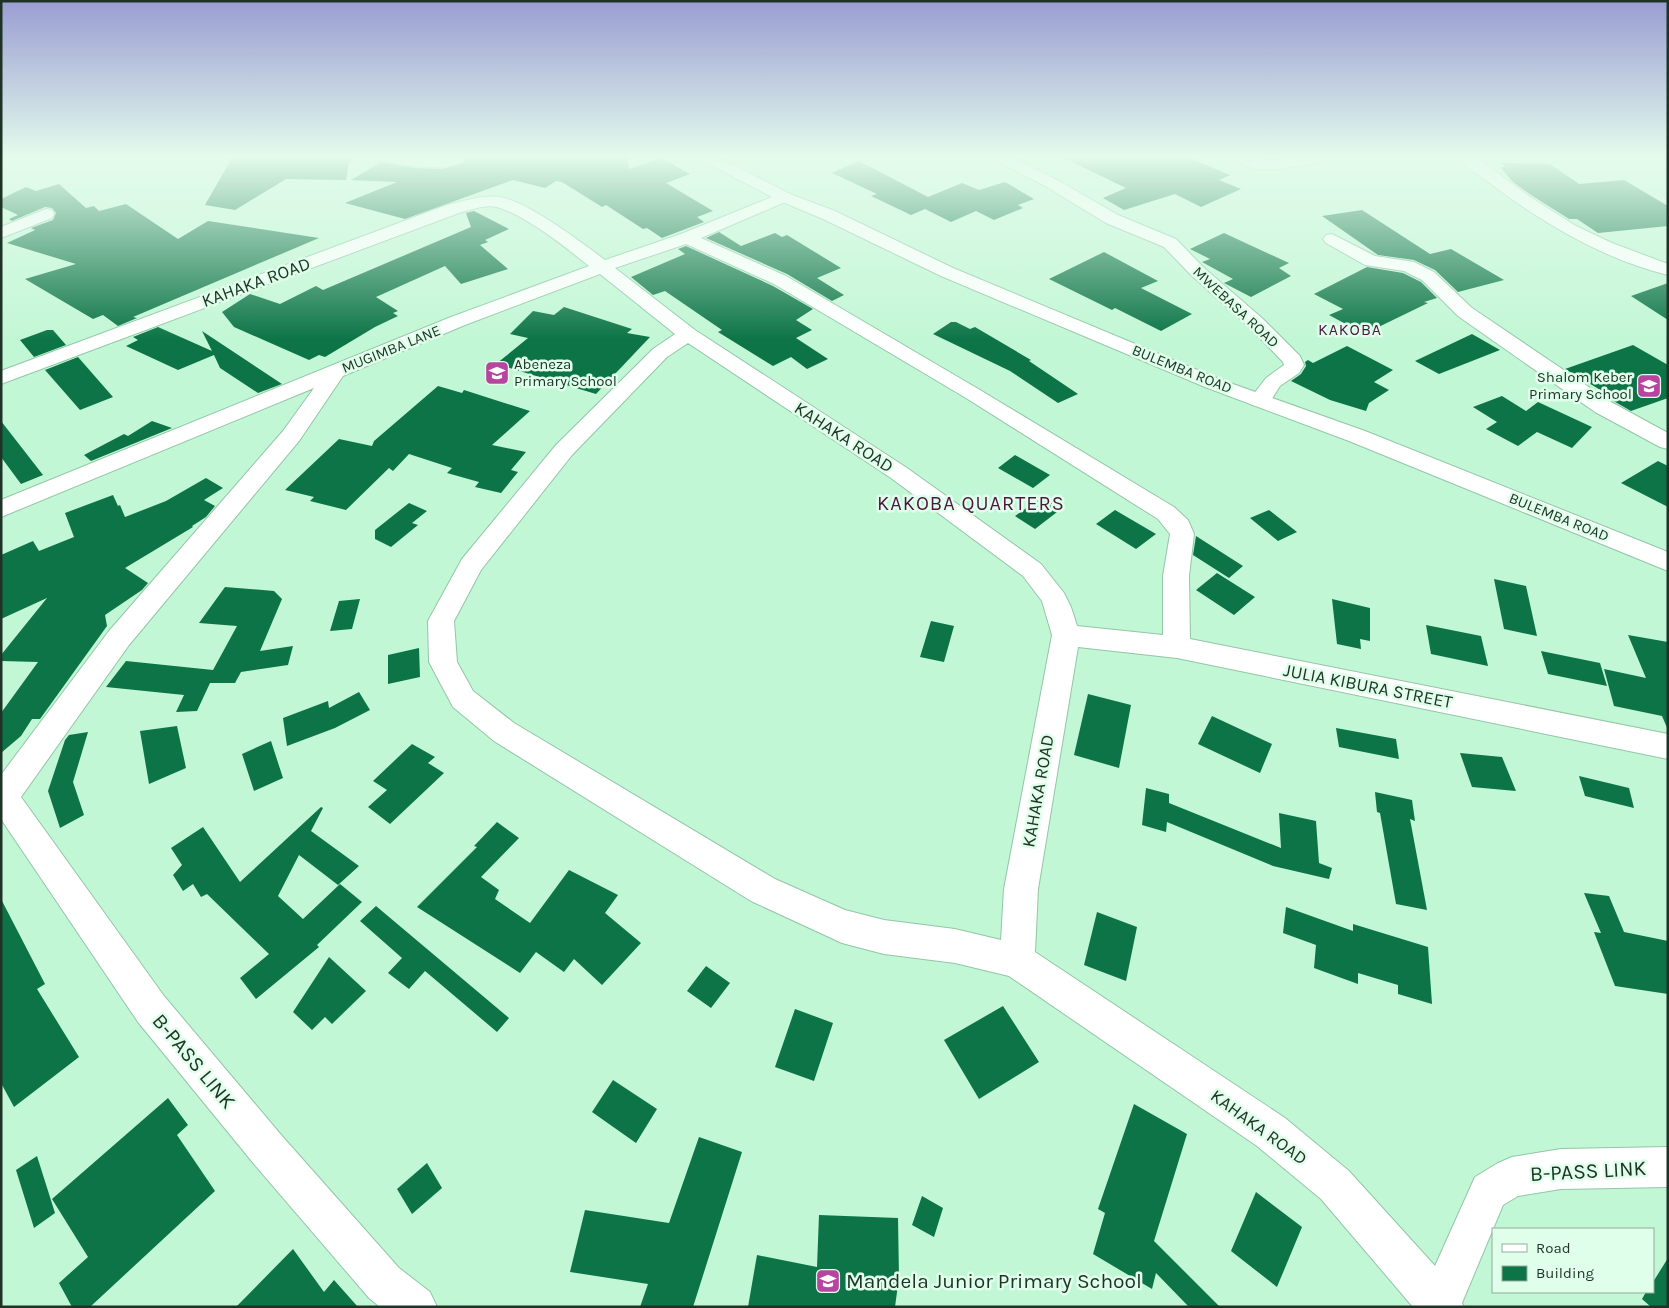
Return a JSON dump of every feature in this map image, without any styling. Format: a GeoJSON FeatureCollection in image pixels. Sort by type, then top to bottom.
{"type":"FeatureCollection","features":[{"type":"Feature","properties":{"kind":"street"},"geometry":{"type":"LineString","coordinates":[[1,233],[36,218]]}},
{"type":"Feature","properties":{"kind":"street","name":"KAHAKA ROAD"},"geometry":{"type":"LineString","coordinates":[[1,378],[428,218]]}},
{"type":"Feature","properties":{"kind":"street","name":"KAHAKA ROAD"},"geometry":{"type":"LineString","coordinates":[[531,218],[569,241],[688,334],[899,473],[1032,570],[1048,588],[1061,610],[1066,635],[1021,889],[1017,961],[1286,1144],[1335,1184],[1440,1306]]}},
{"type":"Feature","properties":{"kind":"street","name":"MUGIMBA LANE"},"geometry":{"type":"LineString","coordinates":[[1,509],[458,321],[602,267],[687,238],[734,218]]}},
{"type":"Feature","properties":{"kind":"street","name":"BULEMBA ROAD"},"geometry":{"type":"LineString","coordinates":[[835,218],[947,272],[1212,382],[1484,486],[1668,562]]}},
{"type":"Feature","properties":{"kind":"street","name":"MWEBASA ROAD"},"geometry":{"type":"LineString","coordinates":[[1110,218],[1170,243],[1197,271],[1256,323],[1292,360],[1294,365],[1292,369],[1273,382],[1260,400]]}},
{"type":"Feature","properties":{"kind":"street"},"geometry":{"type":"LineString","coordinates":[[1551,218],[1586,238],[1668,270]]}},
{"type":"Feature","properties":{"kind":"street"},"geometry":{"type":"LineString","coordinates":[[687,238],[780,280],[973,394],[1166,513],[1179,526],[1182,534],[1176,576],[1177,647]]}},
{"type":"Feature","properties":{"kind":"street"},"geometry":{"type":"LineString","coordinates":[[1332,239],[1358,255],[1371,260],[1408,266],[1428,276],[1465,312],[1603,408],[1668,442]]}},
{"type":"Feature","properties":{"kind":"street"},"geometry":{"type":"LineString","coordinates":[[688,334],[660,353],[564,450],[472,565],[441,621],[443,662],[463,699],[504,732],[763,890],[842,926],[884,937],[955,946],[1017,961]]}},
{"type":"Feature","properties":{"kind":"street"},"geometry":{"type":"LineString","coordinates":[[2,795],[119,638],[291,436],[336,371]]}},
{"type":"Feature","properties":{"kind":"street","name":"JULIA KIBURA STREET"},"geometry":{"type":"LineString","coordinates":[[1066,635],[1177,647],[1668,747]]}},
{"type":"Feature","properties":{"kind":"street","name":"B-PASS LINK"},"geometry":{"type":"LineString","coordinates":[[2,795],[151,1009],[268,1150],[384,1283],[415,1307]]}},
{"type":"Feature","properties":{"kind":"street","name":"B-PASS LINK"},"geometry":{"type":"LineString","coordinates":[[1440,1306],[1489,1191],[1496,1186],[1512,1177],[1562,1169],[1668,1167]]}},
{"type":"Feature","properties":{"kind":"building"},"geometry":{"type":"Polygon","coordinates":[[[54,218],[147,218],[178,239],[208,221],[319,238],[133,317],[137,318],[118,326],[103,315],[93,319],[25,279],[76,264],[7,243],[35,230],[31,228],[54,218]]]}},
{"type":"Feature","properties":{"kind":"building"},"geometry":{"type":"Polygon","coordinates":[[[468,218],[488,218],[509,229],[485,240],[488,242],[480,245],[508,269],[461,284],[445,266],[376,297],[398,311],[393,313],[398,316],[375,327],[325,357],[319,355],[309,360],[234,327],[222,312],[250,294],[280,304],[316,286],[323,290],[471,227],[468,218]]]}},
{"type":"Feature","properties":{"kind":"building"},"geometry":{"type":"Polygon","coordinates":[[[626,218],[698,218],[704,222],[662,238],[647,228],[643,229],[626,218]]]}},
{"type":"Feature","properties":{"kind":"building"},"geometry":{"type":"Polygon","coordinates":[[[943,218],[960,218],[951,222],[943,218]]]}},
{"type":"Feature","properties":{"kind":"building"},"geometry":{"type":"Polygon","coordinates":[[[1325,218],[1374,218],[1430,254],[1451,249],[1504,280],[1458,292],[1435,270],[1414,260],[1378,255],[1325,218]]]}},
{"type":"Feature","properties":{"kind":"building"},"geometry":{"type":"Polygon","coordinates":[[[1567,218],[1668,218],[1668,226],[1598,233],[1577,219],[1567,218]]]}},
{"type":"Feature","properties":{"kind":"building"},"geometry":{"type":"Polygon","coordinates":[[[719,232],[741,246],[775,233],[782,237],[787,235],[841,268],[817,278],[844,295],[832,301],[787,274],[706,238],[719,232]]]}},
{"type":"Feature","properties":{"kind":"building"},"geometry":{"type":"Polygon","coordinates":[[[1224,233],[1289,263],[1279,268],[1291,276],[1251,297],[1224,283],[1233,279],[1202,262],[1210,259],[1190,249],[1224,233]]]}},
{"type":"Feature","properties":{"kind":"building"},"geometry":{"type":"Polygon","coordinates":[[[686,246],[773,286],[813,309],[796,320],[812,330],[796,338],[828,359],[807,369],[791,357],[773,366],[718,332],[722,330],[665,291],[653,295],[631,277],[685,254],[678,249],[686,246]]]}},
{"type":"Feature","properties":{"kind":"building"},"geometry":{"type":"Polygon","coordinates":[[[1104,252],[1158,281],[1141,288],[1192,314],[1161,331],[1115,308],[1112,310],[1049,279],[1104,252]]]}},
{"type":"Feature","properties":{"kind":"building"},"geometry":{"type":"Polygon","coordinates":[[[1367,267],[1403,273],[1421,282],[1437,298],[1424,302],[1428,303],[1364,334],[1329,315],[1343,309],[1314,294],[1367,267]]]}},
{"type":"Feature","properties":{"kind":"building"},"geometry":{"type":"Polygon","coordinates":[[[1668,283],[1668,320],[1631,296],[1668,283]]]}},
{"type":"Feature","properties":{"kind":"building"},"geometry":{"type":"Polygon","coordinates":[[[564,307],[632,329],[627,333],[650,337],[596,394],[496,364],[528,338],[510,334],[533,311],[554,315],[564,307]]]}},
{"type":"Feature","properties":{"kind":"building"},"geometry":{"type":"Polygon","coordinates":[[[951,322],[956,322],[970,329],[975,327],[1031,360],[1029,361],[1078,394],[1058,403],[1010,371],[933,334],[951,322]]]}},
{"type":"Feature","properties":{"kind":"building"},"geometry":{"type":"Polygon","coordinates":[[[158,327],[212,351],[202,331],[282,384],[258,393],[220,368],[214,355],[178,370],[126,346],[138,340],[133,337],[158,327]]]}},
{"type":"Feature","properties":{"kind":"building"},"geometry":{"type":"Polygon","coordinates":[[[47,330],[53,330],[66,345],[34,357],[20,340],[47,330]]]}},
{"type":"Feature","properties":{"kind":"building"},"geometry":{"type":"Polygon","coordinates":[[[1472,334],[1500,350],[1439,374],[1415,361],[1472,334]]]}},
{"type":"Feature","properties":{"kind":"building"},"geometry":{"type":"Polygon","coordinates":[[[1633,345],[1668,365],[1668,398],[1631,411],[1610,399],[1614,398],[1565,369],[1633,345]]]}},
{"type":"Feature","properties":{"kind":"building"},"geometry":{"type":"Polygon","coordinates":[[[1347,346],[1393,370],[1374,382],[1389,390],[1369,403],[1366,411],[1330,400],[1291,381],[1301,374],[1306,366],[1305,362],[1308,360],[1313,363],[1347,346]]]}},
{"type":"Feature","properties":{"kind":"building"},"geometry":{"type":"Polygon","coordinates":[[[78,357],[113,397],[80,410],[45,370],[78,357]]]}},
{"type":"Feature","properties":{"kind":"building"},"geometry":{"type":"Polygon","coordinates":[[[438,386],[462,393],[464,390],[530,411],[492,445],[526,452],[511,470],[518,472],[501,493],[475,487],[479,482],[447,473],[452,468],[409,454],[393,471],[389,468],[346,510],[310,501],[314,497],[285,490],[339,439],[372,446],[374,441],[438,386]]]}},
{"type":"Feature","properties":{"kind":"building"},"geometry":{"type":"Polygon","coordinates":[[[1502,396],[1526,411],[1538,402],[1592,427],[1572,448],[1537,432],[1518,446],[1486,429],[1497,422],[1473,407],[1502,396]]]}},
{"type":"Feature","properties":{"kind":"building"},"geometry":{"type":"Polygon","coordinates":[[[1,421],[43,475],[21,484],[1,457],[1,421]]]}},
{"type":"Feature","properties":{"kind":"building"},"geometry":{"type":"Polygon","coordinates":[[[152,421],[172,428],[91,461],[84,455],[124,434],[128,436],[152,421]]]}},
{"type":"Feature","properties":{"kind":"building"},"geometry":{"type":"Polygon","coordinates":[[[1015,455],[1050,475],[1033,488],[998,468],[1015,455]]]}},
{"type":"Feature","properties":{"kind":"building"},"geometry":{"type":"Polygon","coordinates":[[[1658,461],[1668,466],[1668,507],[1621,483],[1658,461]]]}},
{"type":"Feature","properties":{"kind":"building"},"geometry":{"type":"Polygon","coordinates":[[[206,478],[223,488],[204,500],[215,506],[206,517],[193,527],[125,568],[148,583],[142,590],[105,615],[107,626],[40,719],[32,719],[21,736],[1,753],[1,713],[38,662],[1,661],[1,655],[47,598],[1,619],[1,555],[33,541],[39,551],[74,537],[65,513],[113,495],[125,517],[166,501],[206,478]]]}},
{"type":"Feature","properties":{"kind":"building"},"geometry":{"type":"Polygon","coordinates":[[[1042,497],[1061,509],[1035,529],[1015,516],[1042,497]]]}},
{"type":"Feature","properties":{"kind":"building"},"geometry":{"type":"Polygon","coordinates":[[[409,503],[427,511],[412,523],[418,525],[391,547],[375,539],[375,530],[409,503]]]}},
{"type":"Feature","properties":{"kind":"building"},"geometry":{"type":"Polygon","coordinates":[[[1115,510],[1156,534],[1136,549],[1096,524],[1115,510]]]}},
{"type":"Feature","properties":{"kind":"building"},"geometry":{"type":"Polygon","coordinates":[[[1269,510],[1297,532],[1278,541],[1250,518],[1269,510]]]}},
{"type":"Feature","properties":{"kind":"building"},"geometry":{"type":"Polygon","coordinates":[[[1196,536],[1243,566],[1229,578],[1193,555],[1196,536]]]}},
{"type":"Feature","properties":{"kind":"building"},"geometry":{"type":"Polygon","coordinates":[[[1217,573],[1255,597],[1234,615],[1196,590],[1217,573]]]}},
{"type":"Feature","properties":{"kind":"building"},"geometry":{"type":"Polygon","coordinates":[[[1494,579],[1526,586],[1537,636],[1504,629],[1494,579]]]}},
{"type":"Feature","properties":{"kind":"building"},"geometry":{"type":"Polygon","coordinates":[[[225,587],[274,591],[282,599],[260,651],[293,646],[288,665],[241,672],[235,683],[210,683],[197,711],[176,712],[184,695],[106,687],[126,661],[213,670],[237,626],[199,623],[225,587]]]}},
{"type":"Feature","properties":{"kind":"building"},"geometry":{"type":"Polygon","coordinates":[[[360,599],[352,629],[330,631],[339,601],[360,599]]]}},
{"type":"Feature","properties":{"kind":"building"},"geometry":{"type":"Polygon","coordinates":[[[1332,599],[1370,608],[1370,641],[1360,639],[1361,649],[1337,644],[1332,599]]]}},
{"type":"Feature","properties":{"kind":"building"},"geometry":{"type":"Polygon","coordinates":[[[931,621],[954,626],[944,662],[920,657],[931,621]]]}},
{"type":"Feature","properties":{"kind":"building"},"geometry":{"type":"Polygon","coordinates":[[[1426,625],[1481,636],[1488,666],[1431,654],[1426,625]]]}},
{"type":"Feature","properties":{"kind":"building"},"geometry":{"type":"Polygon","coordinates":[[[1628,635],[1668,642],[1668,730],[1662,716],[1614,706],[1604,669],[1646,678],[1628,635]]]}},
{"type":"Feature","properties":{"kind":"building"},"geometry":{"type":"Polygon","coordinates":[[[419,648],[420,677],[388,684],[388,655],[419,648]]]}},
{"type":"Feature","properties":{"kind":"building"},"geometry":{"type":"Polygon","coordinates":[[[1541,651],[1600,663],[1607,686],[1548,674],[1541,651]]]}},
{"type":"Feature","properties":{"kind":"building"},"geometry":{"type":"Polygon","coordinates":[[[359,692],[370,710],[335,728],[287,746],[283,718],[328,701],[329,708],[359,692]]]}},
{"type":"Feature","properties":{"kind":"building"},"geometry":{"type":"Polygon","coordinates":[[[1088,694],[1131,705],[1119,768],[1074,755],[1088,694]]]}},
{"type":"Feature","properties":{"kind":"building"},"geometry":{"type":"Polygon","coordinates":[[[1212,716],[1272,744],[1260,773],[1198,744],[1212,716]]]}},
{"type":"Feature","properties":{"kind":"building"},"geometry":{"type":"Polygon","coordinates":[[[177,726],[186,768],[149,784],[140,731],[177,726]]]}},
{"type":"Feature","properties":{"kind":"building"},"geometry":{"type":"Polygon","coordinates":[[[1336,728],[1396,739],[1399,759],[1339,747],[1336,728]]]}},
{"type":"Feature","properties":{"kind":"building"},"geometry":{"type":"Polygon","coordinates":[[[88,732],[73,782],[84,815],[60,828],[48,791],[65,740],[69,735],[88,732]]]}},
{"type":"Feature","properties":{"kind":"building"},"geometry":{"type":"Polygon","coordinates":[[[271,741],[283,778],[254,791],[242,754],[271,741]]]}},
{"type":"Feature","properties":{"kind":"building"},"geometry":{"type":"Polygon","coordinates":[[[412,744],[435,757],[428,763],[444,773],[390,824],[368,807],[387,790],[373,781],[412,744]]]}},
{"type":"Feature","properties":{"kind":"building"},"geometry":{"type":"Polygon","coordinates":[[[1460,753],[1502,757],[1516,791],[1472,787],[1460,753]]]}},
{"type":"Feature","properties":{"kind":"building"},"geometry":{"type":"Polygon","coordinates":[[[1579,776],[1629,788],[1634,808],[1585,796],[1579,776]]]}},
{"type":"Feature","properties":{"kind":"building"},"geometry":{"type":"Polygon","coordinates":[[[1146,788],[1169,794],[1169,803],[1281,848],[1279,813],[1316,821],[1319,863],[1332,868],[1329,879],[1273,866],[1167,822],[1166,832],[1142,825],[1146,788]]]}},
{"type":"Feature","properties":{"kind":"building"},"geometry":{"type":"Polygon","coordinates":[[[1375,792],[1412,800],[1415,821],[1410,819],[1427,910],[1396,904],[1380,813],[1377,812],[1375,792]]]}},
{"type":"Feature","properties":{"kind":"building"},"geometry":{"type":"Polygon","coordinates":[[[321,807],[323,808],[311,831],[359,866],[338,885],[299,855],[278,896],[303,919],[340,884],[362,902],[317,945],[319,947],[256,999],[240,978],[269,954],[207,894],[201,897],[193,884],[183,891],[173,875],[182,865],[171,848],[203,827],[240,882],[321,807]]]}},
{"type":"Feature","properties":{"kind":"building"},"geometry":{"type":"Polygon","coordinates":[[[497,822],[519,838],[481,877],[499,890],[495,899],[530,923],[569,870],[618,895],[605,913],[641,943],[602,985],[574,959],[564,972],[536,952],[520,973],[417,907],[477,847],[474,846],[497,822]]]}},
{"type":"Feature","properties":{"kind":"building"},"geometry":{"type":"Polygon","coordinates":[[[1584,893],[1609,896],[1624,932],[1668,941],[1668,994],[1615,986],[1594,932],[1601,933],[1584,893]]]}},
{"type":"Feature","properties":{"kind":"building"},"geometry":{"type":"Polygon","coordinates":[[[1,899],[45,984],[37,989],[79,1057],[14,1107],[1,1083],[1,899]]]}},
{"type":"Feature","properties":{"kind":"building"},"geometry":{"type":"Polygon","coordinates":[[[376,906],[509,1018],[497,1032],[425,971],[409,989],[388,973],[402,958],[360,921],[376,906]]]}},
{"type":"Feature","properties":{"kind":"building"},"geometry":{"type":"Polygon","coordinates":[[[1286,907],[1353,931],[1353,924],[1428,947],[1432,1004],[1398,994],[1398,985],[1358,973],[1358,984],[1314,968],[1316,945],[1283,933],[1286,907]]]}},
{"type":"Feature","properties":{"kind":"building"},"geometry":{"type":"Polygon","coordinates":[[[1097,912],[1137,927],[1126,981],[1084,965],[1097,912]]]}},
{"type":"Feature","properties":{"kind":"building"},"geometry":{"type":"Polygon","coordinates":[[[329,957],[366,991],[332,1024],[325,1017],[312,1030],[293,1012],[329,957]]]}},
{"type":"Feature","properties":{"kind":"building"},"geometry":{"type":"Polygon","coordinates":[[[706,966],[730,983],[711,1008],[687,991],[706,966]]]}},
{"type":"Feature","properties":{"kind":"building"},"geometry":{"type":"Polygon","coordinates":[[[1003,1006],[1039,1062],[979,1099],[944,1040],[1003,1006]]]}},
{"type":"Feature","properties":{"kind":"building"},"geometry":{"type":"Polygon","coordinates":[[[795,1009],[833,1023],[814,1081],[775,1067],[795,1009]]]}},
{"type":"Feature","properties":{"kind":"building"},"geometry":{"type":"Polygon","coordinates":[[[613,1080],[657,1109],[636,1143],[592,1112],[613,1080]]]}},
{"type":"Feature","properties":{"kind":"building"},"geometry":{"type":"Polygon","coordinates":[[[168,1098],[188,1125],[177,1135],[215,1191],[90,1307],[72,1307],[59,1283],[88,1257],[52,1199],[168,1098]]]}},
{"type":"Feature","properties":{"kind":"building"},"geometry":{"type":"Polygon","coordinates":[[[1134,1104],[1187,1134],[1154,1241],[1220,1307],[1189,1307],[1156,1273],[1152,1289],[1093,1254],[1105,1213],[1098,1209],[1134,1104]]]}},
{"type":"Feature","properties":{"kind":"building"},"geometry":{"type":"Polygon","coordinates":[[[699,1137],[742,1152],[693,1307],[640,1307],[648,1284],[570,1272],[585,1210],[669,1223],[699,1137]]]}},
{"type":"Feature","properties":{"kind":"building"},"geometry":{"type":"Polygon","coordinates":[[[37,1156],[55,1213],[34,1228],[16,1170],[37,1156]]]}},
{"type":"Feature","properties":{"kind":"building"},"geometry":{"type":"Polygon","coordinates":[[[427,1163],[442,1188],[412,1214],[397,1189],[427,1163]]]}},
{"type":"Feature","properties":{"kind":"building"},"geometry":{"type":"Polygon","coordinates":[[[1256,1192],[1302,1227],[1277,1287],[1231,1251],[1256,1192]]]}},
{"type":"Feature","properties":{"kind":"building"},"geometry":{"type":"Polygon","coordinates":[[[922,1196],[943,1208],[934,1237],[912,1225],[922,1196]]]}},
{"type":"Feature","properties":{"kind":"building"},"geometry":{"type":"Polygon","coordinates":[[[819,1215],[898,1218],[899,1277],[895,1307],[748,1307],[757,1255],[817,1267],[819,1215]]]}},
{"type":"Feature","properties":{"kind":"building"},"geometry":{"type":"Polygon","coordinates":[[[293,1249],[324,1292],[334,1280],[358,1307],[236,1307],[293,1249]]]}},
{"type":"Feature","properties":{"kind":"building"},"geometry":{"type":"Polygon","coordinates":[[[1668,1258],[1668,1307],[1651,1307],[1642,1299],[1645,1293],[1654,1293],[1654,1280],[1668,1258]]]}},
{"type":"Feature","properties":{"kind":"place","name":"Abeneza Primary School"},"geometry":{"type":"Point","coordinates":[497,373]}},
{"type":"Feature","properties":{"kind":"place","name":"Shalom Keber Primary School"},"geometry":{"type":"Point","coordinates":[1649,386]}},
{"type":"Feature","properties":{"kind":"place","name":"Mandela Junior Primary School"},"geometry":{"type":"Point","coordinates":[828,1281]}},
{"type":"Feature","properties":{"kind":"district","name":"KAKOBA"},"geometry":{"type":"Point","coordinates":[1350,329]}},
{"type":"Feature","properties":{"kind":"district","name":"KAKOBA QUARTERS"},"geometry":{"type":"Point","coordinates":[971,503]}}]}
